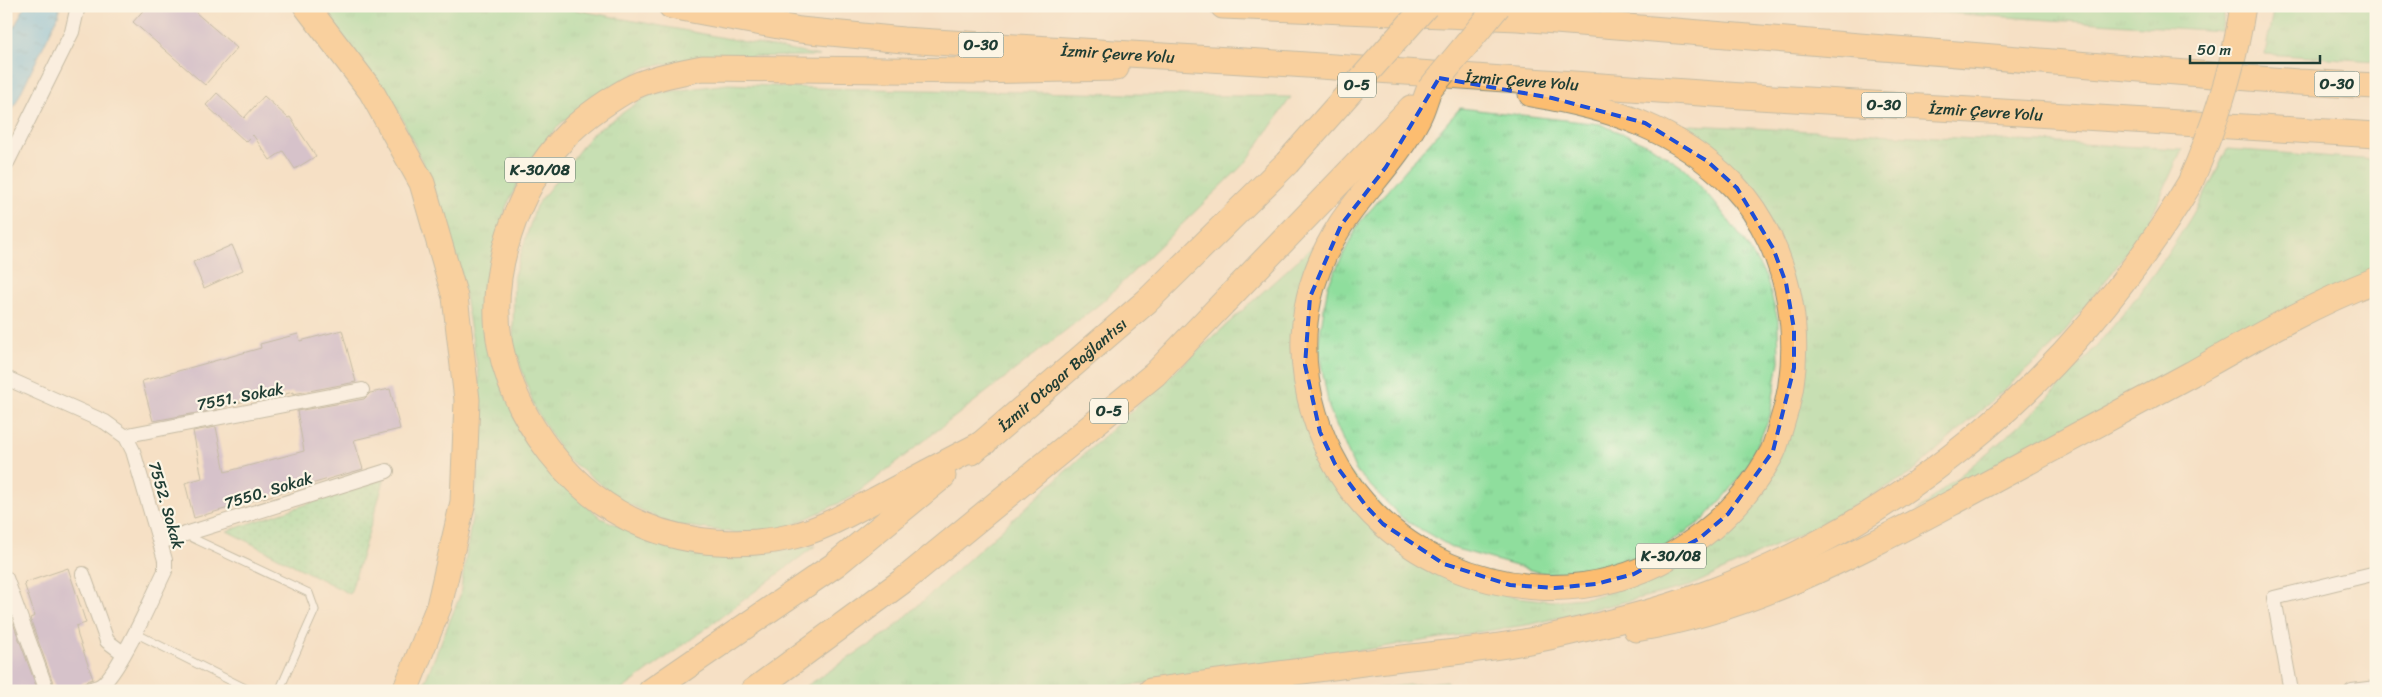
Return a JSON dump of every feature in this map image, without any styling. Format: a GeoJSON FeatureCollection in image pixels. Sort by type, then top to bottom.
{"type":"FeatureCollection","features":[{"type":"Feature","properties":{"kind":"highway"},"geometry":{"type":"LineString","coordinates":[[306,6],[372,91],[422,183],[455,297],[467,400],[463,502],[439,606],[405,691]]}},
{"type":"Feature","properties":{"kind":"highway","name":"İzmir Çevre Yolu"},"geometry":{"type":"LineString","coordinates":[[671,6],[800,30],[903,40],[1393,70],[1742,96],[2376,135]]}},
{"type":"Feature","properties":{"kind":"highway","name":"O-30"},"geometry":{"type":"LineString","coordinates":[[1223,6],[1518,18],[2298,82],[2376,86]]}},
{"type":"Feature","properties":{"kind":"highway","name":"İzmir Otogar Bağlantısı"},"geometry":{"type":"LineString","coordinates":[[651,691],[836,564],[985,442],[1147,300],[1287,163],[1426,6]]}},
{"type":"Feature","properties":{"kind":"highway"},"geometry":{"type":"LineString","coordinates":[[1440,6],[1464,17]]}},
{"type":"Feature","properties":{"kind":"highway","name":"O-5"},"geometry":{"type":"LineString","coordinates":[[753,691],[904,580],[1155,374],[1429,90],[1498,6]]}},
{"type":"Feature","properties":{"kind":"highway"},"geometry":{"type":"LineString","coordinates":[[1151,691],[1449,652],[1546,637],[1642,614],[1706,594],[1781,562],[1853,525],[1914,486],[1966,445],[2027,391],[2076,340],[2160,234],[2190,183],[2208,140],[2233,64],[2242,15]]}},
{"type":"Feature","properties":{"kind":"highway","name":"K-30/08"},"geometry":{"type":"LineString","coordinates":[[985,442],[835,521],[795,536],[754,542],[714,541],[676,535],[643,525],[608,506],[577,482],[550,452],[527,418],[511,382],[500,344],[497,305],[501,268],[513,226],[533,179],[564,138],[594,112],[629,89],[669,75],[703,68],[974,71],[1292,64]]}},
{"type":"Feature","properties":{"kind":"highway","name":"K-30/08"},"geometry":{"type":"LineString","coordinates":[[1393,70],[1552,98],[1645,123],[1678,141],[1707,161],[1736,188],[1757,219],[1773,248],[1786,283],[1794,330],[1794,368],[1788,405],[1773,451],[1749,489],[1728,514],[1700,538],[1634,574],[1596,584],[1556,588],[1510,585],[1470,576],[1444,564],[1383,524],[1351,488],[1335,464],[1320,432],[1311,401],[1305,365],[1305,326],[1310,297],[1323,260],[1341,225],[1386,166],[1419,117],[1429,90]]}},
{"type":"Feature","properties":{"kind":"highway"},"geometry":{"type":"LineString","coordinates":[[1546,637],[1601,635],[1672,624],[1736,604],[1827,568],[2165,388],[2250,340],[2344,292],[2376,280]]}},
{"type":"Feature","properties":{"kind":"street"},"geometry":{"type":"LineString","coordinates":[[6,165],[72,32],[78,6]]}},
{"type":"Feature","properties":{"kind":"street","name":"7552. Sokak"},"geometry":{"type":"LineString","coordinates":[[6,378],[105,422],[126,438],[133,452],[165,560],[165,571],[135,633],[109,677],[100,686],[85,691]]}},
{"type":"Feature","properties":{"kind":"street","name":"7551. Sokak"},"geometry":{"type":"LineString","coordinates":[[126,438],[134,434],[362,390]]}},
{"type":"Feature","properties":{"kind":"street","name":"7550. Sokak"},"geometry":{"type":"LineString","coordinates":[[160,542],[387,471]]}},
{"type":"Feature","properties":{"kind":"street"},"geometry":{"type":"LineString","coordinates":[[2291,691],[2274,598],[2376,573]]}},
{"type":"Feature","properties":{"kind":"street"},"geometry":{"type":"LineString","coordinates":[[83,574],[107,641],[123,653]]}},
{"type":"Feature","properties":{"kind":"street"},"geometry":{"type":"LineString","coordinates":[[6,578],[47,691]]}},
{"type":"Feature","properties":{"kind":"street"},"geometry":{"type":"LineString","coordinates":[[2352,691],[2376,688]]}},
{"type":"Feature","properties":{"kind":"lane"},"geometry":{"type":"LineString","coordinates":[[185,534],[309,593],[315,610],[279,691]]}},
{"type":"Feature","properties":{"kind":"lane"},"geometry":{"type":"LineString","coordinates":[[135,633],[251,691]]}},
{"type":"Feature","properties":{"kind":"highlighted area"},"geometry":{"type":"Polygon","coordinates":[[[1439,78],[1552,98],[1645,123],[1707,161],[1737,188],[1773,248],[1786,283],[1794,329],[1794,368],[1773,451],[1728,514],[1700,538],[1634,574],[1596,584],[1555,588],[1510,585],[1444,564],[1383,524],[1366,506],[1335,464],[1320,432],[1305,365],[1310,297],[1341,225],[1386,167],[1439,78]]]}},
{"type":"Feature","properties":{"kind":"green space"},"geometry":{"type":"Polygon","coordinates":[[[321,6],[555,6],[820,56],[714,57],[647,67],[589,99],[558,126],[528,163],[506,207],[496,248],[500,383],[527,444],[561,482],[601,518],[672,549],[737,556],[815,546],[620,691],[421,691],[460,596],[479,470],[479,376],[460,268],[431,181],[401,116],[321,6]]]}},
{"type":"Feature","properties":{"kind":"green space"},"geometry":{"type":"Polygon","coordinates":[[[1835,6],[2226,6],[2221,31],[1835,6]]]}},
{"type":"Feature","properties":{"kind":"green space"},"geometry":{"type":"Polygon","coordinates":[[[2274,6],[2376,6],[2376,61],[2265,54],[2274,6]]]}},
{"type":"Feature","properties":{"kind":"green space"},"geometry":{"type":"Polygon","coordinates":[[[728,84],[814,88],[1291,97],[1247,161],[1102,302],[852,497],[784,529],[736,533],[671,524],[624,502],[564,456],[535,409],[513,344],[514,276],[536,206],[592,134],[650,94],[728,84]]]}},
{"type":"Feature","properties":{"kind":"green space"},"geometry":{"type":"Polygon","coordinates":[[[1460,108],[1600,124],[1651,146],[1685,169],[1742,238],[1766,276],[1778,320],[1779,361],[1770,416],[1747,468],[1727,494],[1702,521],[1659,550],[1607,568],[1548,575],[1453,548],[1403,519],[1356,471],[1329,408],[1318,346],[1328,285],[1359,223],[1460,108]]]}},
{"type":"Feature","properties":{"kind":"green space"},"geometry":{"type":"Polygon","coordinates":[[[1670,124],[2182,149],[2148,224],[2111,274],[2052,347],[1910,474],[1815,527],[1690,586],[1532,624],[1096,691],[799,691],[890,631],[1321,239],[1309,431],[1452,579],[1508,596],[1552,601],[1592,597],[1635,584],[1671,570],[1720,535],[1792,423],[1784,248],[1670,124]]]}},
{"type":"Feature","properties":{"kind":"green space"},"geometry":{"type":"Polygon","coordinates":[[[2227,149],[2376,160],[2376,271],[1917,511],[2024,421],[2066,380],[2093,350],[2144,287],[2168,253],[2210,184],[2227,149]]]}},
{"type":"Feature","properties":{"kind":"green space"},"geometry":{"type":"Polygon","coordinates":[[[385,478],[350,594],[227,531],[385,478]]]}},
{"type":"Feature","properties":{"kind":"green space"},"geometry":{"type":"Polygon","coordinates":[[[1447,681],[1448,691],[1353,691],[1447,681]]]}},
{"type":"Feature","properties":{"kind":"water"},"geometry":{"type":"Polygon","coordinates":[[[25,6],[59,6],[59,14],[6,123],[6,43],[25,6]]]}},
{"type":"Feature","properties":{"kind":"building"},"geometry":{"type":"Polygon","coordinates":[[[147,6],[188,6],[237,48],[205,85],[133,22],[147,6]]]}},
{"type":"Feature","properties":{"kind":"building"},"geometry":{"type":"Polygon","coordinates":[[[217,93],[244,118],[264,96],[288,118],[290,117],[316,156],[295,169],[283,151],[270,160],[253,135],[246,142],[206,105],[217,93]]]}},
{"type":"Feature","properties":{"kind":"building"},"geometry":{"type":"Polygon","coordinates":[[[232,245],[243,270],[204,288],[193,262],[232,245]]]}},
{"type":"Feature","properties":{"kind":"building"},"geometry":{"type":"Polygon","coordinates":[[[342,330],[356,382],[274,397],[273,393],[213,410],[153,421],[142,381],[261,348],[260,344],[298,334],[300,341],[342,330]]]}},
{"type":"Feature","properties":{"kind":"building"},"geometry":{"type":"Polygon","coordinates":[[[390,389],[400,429],[354,440],[363,469],[194,518],[185,483],[202,478],[193,431],[216,427],[225,472],[304,451],[297,411],[364,399],[370,393],[390,389]]]}},
{"type":"Feature","properties":{"kind":"building"},"geometry":{"type":"Polygon","coordinates":[[[68,568],[86,623],[76,626],[93,679],[82,683],[76,691],[56,691],[30,618],[35,616],[24,583],[68,568]]]}},
{"type":"Feature","properties":{"kind":"building"},"geometry":{"type":"Polygon","coordinates":[[[13,623],[38,691],[6,691],[6,625],[13,623]]]}}]}
